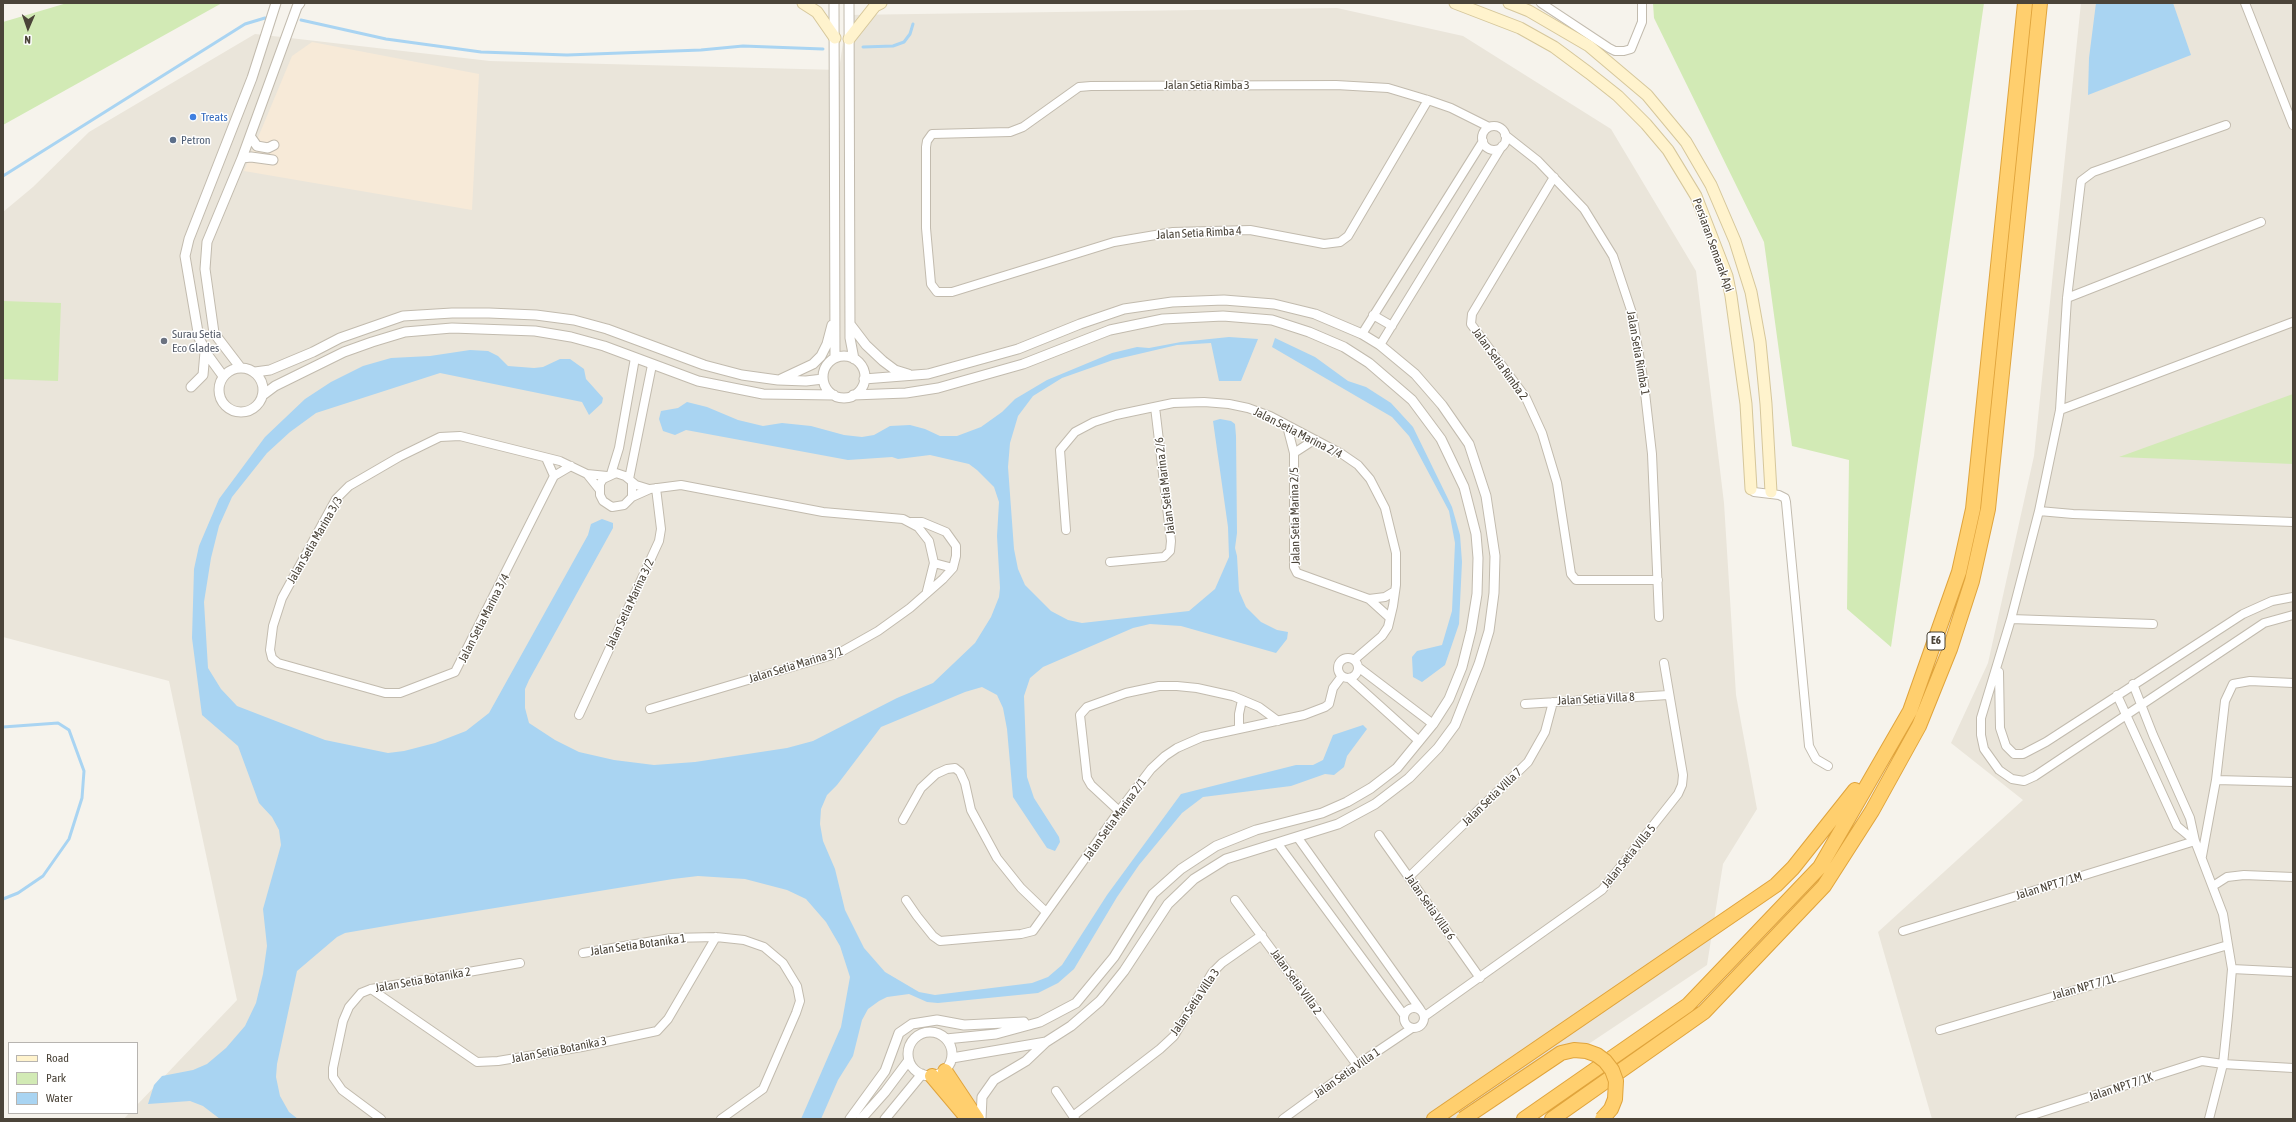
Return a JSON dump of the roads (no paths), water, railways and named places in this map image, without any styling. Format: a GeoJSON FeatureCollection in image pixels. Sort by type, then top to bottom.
{"type":"FeatureCollection","features":[{"type":"Feature","properties":{"kind":"highway","name":"E6"},"geometry":{"type":"LineString","coordinates":[[1524,1119],[1688,1006],[1820,867],[1910,711],[1959,572],[1974,509],[2026,3]]}},
{"type":"Feature","properties":{"kind":"highway","name":"E6"},"geometry":{"type":"LineString","coordinates":[[1552,1119],[1704,1012],[1824,886],[1872,811],[1919,726],[1950,649],[1972,581],[1988,509],[2040,3]]}},
{"type":"Feature","properties":{"kind":"highway"},"geometry":{"type":"LineString","coordinates":[[1434,1119],[1776,885],[1844,806],[1910,711]]}},
{"type":"Feature","properties":{"kind":"highway"},"geometry":{"type":"LineString","coordinates":[[1463,1119],[1561,1053],[1574,1050],[1586,1051],[1597,1055],[1605,1061],[1612,1070],[1616,1081],[1615,1099],[1611,1109],[1602,1119]]}},
{"type":"Feature","properties":{"kind":"highway"},"geometry":{"type":"LineString","coordinates":[[933,1074],[965,1117]]}},
{"type":"Feature","properties":{"kind":"highway"},"geometry":{"type":"LineString","coordinates":[[933,1074],[977,1119]]}},
{"type":"Feature","properties":{"kind":"highway"},"geometry":{"type":"LineString","coordinates":[[1566,1119],[1582,1098]]}},
{"type":"Feature","properties":{"kind":"main road"},"geometry":{"type":"LineString","coordinates":[[803,3],[818,12],[835,38]]}},
{"type":"Feature","properties":{"kind":"main road"},"geometry":{"type":"LineString","coordinates":[[849,40],[875,6],[881,3]]}},
{"type":"Feature","properties":{"kind":"main road","name":"Persiaran Semarak Api"},"geometry":{"type":"LineString","coordinates":[[1455,3],[1520,28],[1554,47],[1618,96],[1646,124],[1668,150],[1696,196],[1727,276],[1732,296],[1746,404],[1751,489]]}},
{"type":"Feature","properties":{"kind":"main road","name":"Persiaran Semarak Api"},"geometry":{"type":"LineString","coordinates":[[1509,3],[1529,11],[1589,46],[1642,91],[1686,142],[1711,185],[1735,241],[1751,292],[1760,342],[1766,404],[1771,492]]}},
{"type":"Feature","properties":{"kind":"street"},"geometry":{"type":"LineString","coordinates":[[223,376],[205,351],[199,338],[185,256],[189,239],[252,78],[276,3]]}},
{"type":"Feature","properties":{"kind":"street"},"geometry":{"type":"LineString","coordinates":[[240,367],[214,333],[205,257],[207,242],[242,158],[299,3]]}},
{"type":"Feature","properties":{"kind":"street"},"geometry":{"type":"LineString","coordinates":[[834,3],[835,358]]}},
{"type":"Feature","properties":{"kind":"street"},"geometry":{"type":"LineString","coordinates":[[849,3],[850,324],[854,359]]}},
{"type":"Feature","properties":{"kind":"street"},"geometry":{"type":"LineString","coordinates":[[1541,3],[1615,51],[1631,49],[1642,22],[1642,3]]}},
{"type":"Feature","properties":{"kind":"street"},"geometry":{"type":"LineString","coordinates":[[2245,3],[2293,125]]}},
{"type":"Feature","properties":{"kind":"street","name":"Jalan Setia Rimba 3"},"geometry":{"type":"LineString","coordinates":[[932,134],[1010,132],[1023,127],[1079,88],[1091,86],[1343,86],[1388,88],[1428,100],[1489,128]]}},
{"type":"Feature","properties":{"kind":"street","name":"Jalan Setia Rimba 4"},"geometry":{"type":"LineString","coordinates":[[932,134],[927,141],[926,170],[926,228],[931,284],[937,292],[952,292],[1114,242],[1173,232],[1250,230],[1324,244],[1340,242],[1348,236],[1428,100]]}},
{"type":"Feature","properties":{"kind":"street"},"geometry":{"type":"LineString","coordinates":[[2226,125],[2093,172],[2081,181],[2067,298],[2060,410],[2039,511],[2011,619],[1980,718],[1984,749],[1999,770],[2012,779],[2024,781],[2035,776],[2124,715],[2264,623],[2293,615]]}},
{"type":"Feature","properties":{"kind":"street"},"geometry":{"type":"LineString","coordinates":[[1362,334],[1483,141],[1484,133],[1489,128],[1499,127],[1505,135],[1502,146],[1380,345]]}},
{"type":"Feature","properties":{"kind":"street","name":"Jalan Setia Rimba 1"},"geometry":{"type":"LineString","coordinates":[[1505,135],[1538,161],[1584,209],[1613,256],[1632,313],[1644,384],[1652,454],[1659,616]]}},
{"type":"Feature","properties":{"kind":"street"},"geometry":{"type":"LineString","coordinates":[[250,136],[257,146],[268,148],[274,145]]}},
{"type":"Feature","properties":{"kind":"street"},"geometry":{"type":"LineString","coordinates":[[1483,141],[1489,148],[1493,149],[1502,146]]}},
{"type":"Feature","properties":{"kind":"street"},"geometry":{"type":"LineString","coordinates":[[242,158],[252,157],[273,160]]}},
{"type":"Feature","properties":{"kind":"street","name":"Jalan Setia Rimba 2"},"geometry":{"type":"LineString","coordinates":[[1554,176],[1472,314],[1471,324],[1526,398],[1542,433],[1557,483],[1571,574],[1576,580],[1658,580]]}},
{"type":"Feature","properties":{"kind":"street"},"geometry":{"type":"LineString","coordinates":[[2067,298],[2261,222]]}},
{"type":"Feature","properties":{"kind":"street"},"geometry":{"type":"LineString","coordinates":[[864,379],[928,374],[1018,349],[1080,324],[1124,309],[1172,302],[1224,300],[1274,304],[1315,314],[1362,334],[1380,345],[1415,374],[1438,399],[1469,444],[1486,496],[1495,556],[1494,593],[1489,631],[1479,664],[1455,725],[1438,748],[1409,778],[1375,804],[1338,824],[1298,838],[1226,858],[1194,879],[1168,904],[1124,971],[1100,1001],[1071,1026],[1046,1042],[1026,1061],[994,1080],[982,1097],[981,1119]]}},
{"type":"Feature","properties":{"kind":"street"},"geometry":{"type":"LineString","coordinates":[[778,380],[813,364],[821,356],[827,344],[836,310]]}},
{"type":"Feature","properties":{"kind":"street"},"geometry":{"type":"LineString","coordinates":[[255,372],[262,383],[263,395],[260,402],[251,410],[244,412],[231,410],[221,401],[218,388],[223,376],[233,368],[240,367],[255,372],[270,370],[313,352],[340,338],[403,316],[452,312],[536,314],[574,320],[607,329],[704,365],[742,375],[778,380],[806,381],[823,379]]}},
{"type":"Feature","properties":{"kind":"street"},"geometry":{"type":"LineString","coordinates":[[1373,315],[1392,326]]}},
{"type":"Feature","properties":{"kind":"street"},"geometry":{"type":"LineString","coordinates":[[853,395],[906,393],[938,388],[1023,364],[1110,330],[1163,319],[1223,316],[1272,320],[1309,332],[1344,347],[1369,363],[1412,400],[1441,439],[1464,487],[1476,534],[1478,558],[1477,594],[1471,631],[1462,667],[1449,699],[1433,724],[1397,768],[1370,788],[1347,802],[1322,813],[1256,830],[1223,843],[1181,869],[1153,894],[1114,957],[1076,1002],[1040,1022],[996,1034],[946,1039],[931,1032],[916,1038],[909,1052],[909,1060],[916,1071],[933,1074]]}},
{"type":"Feature","properties":{"kind":"street"},"geometry":{"type":"LineString","coordinates":[[2060,410],[2293,322]]}},
{"type":"Feature","properties":{"kind":"street"},"geometry":{"type":"LineString","coordinates":[[850,324],[866,345],[883,361],[895,370],[912,376]]}},
{"type":"Feature","properties":{"kind":"street"},"geometry":{"type":"LineString","coordinates":[[263,395],[275,386],[344,352],[405,332],[452,328],[535,331],[598,344],[698,381],[762,394],[834,395],[847,398],[859,391],[864,379],[862,367],[854,359],[848,356],[835,358],[826,367],[823,379],[828,391],[834,395]]}},
{"type":"Feature","properties":{"kind":"street"},"geometry":{"type":"LineString","coordinates":[[634,339],[615,464],[609,475],[600,484],[599,489],[602,500],[612,507],[624,505],[632,497],[653,489],[686,485],[823,512],[878,515],[912,522],[922,522],[946,532],[956,546],[953,568],[934,563]]}},
{"type":"Feature","properties":{"kind":"street"},"geometry":{"type":"LineString","coordinates":[[191,387],[203,375],[205,351]]}},
{"type":"Feature","properties":{"kind":"street"},"geometry":{"type":"LineString","coordinates":[[632,497],[630,481],[652,365]]}},
{"type":"Feature","properties":{"kind":"street"},"geometry":{"type":"LineString","coordinates":[[698,381],[704,365]]}},
{"type":"Feature","properties":{"kind":"street","name":"Jalan Setia Marina 2/4"},"geometry":{"type":"LineString","coordinates":[[1066,530],[1060,450],[1065,441],[1075,432],[1094,422],[1116,414],[1173,403],[1204,402],[1229,404],[1248,408],[1270,416],[1342,454],[1358,465],[1379,494],[1389,521],[1395,546],[1395,591],[1393,606],[1388,627],[1382,636],[1356,663]]}},
{"type":"Feature","properties":{"kind":"street","name":"Jalan Setia Marina 2/6"},"geometry":{"type":"LineString","coordinates":[[1110,562],[1164,557],[1170,551],[1171,535],[1155,407]]}},
{"type":"Feature","properties":{"kind":"street"},"geometry":{"type":"LineString","coordinates":[[1287,426],[1294,453],[1314,440]]}},
{"type":"Feature","properties":{"kind":"street","name":"Jalan Setia Marina 3/3"},"geometry":{"type":"LineString","coordinates":[[272,658],[270,650],[273,626],[282,598],[336,499],[349,486],[398,457],[440,437],[460,436],[546,458],[571,466],[587,474],[609,475]]}},
{"type":"Feature","properties":{"kind":"street","name":"Jalan Setia Marina 2/5"},"geometry":{"type":"LineString","coordinates":[[1294,453],[1294,567],[1297,573],[1369,599]]}},
{"type":"Feature","properties":{"kind":"street"},"geometry":{"type":"LineString","coordinates":[[546,458],[554,476],[571,466]]}},
{"type":"Feature","properties":{"kind":"street","name":"Jalan Setia Marina 3/3"},"geometry":{"type":"LineString","coordinates":[[587,474],[599,489]]}},
{"type":"Feature","properties":{"kind":"street"},"geometry":{"type":"LineString","coordinates":[[609,475],[621,474],[630,481],[653,489]]}},
{"type":"Feature","properties":{"kind":"street","name":"Jalan Setia Marina 3/4"},"geometry":{"type":"LineString","coordinates":[[272,658],[278,663],[384,693],[400,693],[455,672],[554,476]]}},
{"type":"Feature","properties":{"kind":"street","name":"Jalan Setia Marina 3/2"},"geometry":{"type":"LineString","coordinates":[[579,715],[662,535],[653,489]]}},
{"type":"Feature","properties":{"kind":"street"},"geometry":{"type":"LineString","coordinates":[[1751,489],[1754,492],[1771,492],[1785,498],[1788,513],[1801,677],[1809,746],[1816,759],[1828,766]]}},
{"type":"Feature","properties":{"kind":"street"},"geometry":{"type":"LineString","coordinates":[[2039,511],[2073,514],[2293,522]]}},
{"type":"Feature","properties":{"kind":"street"},"geometry":{"type":"LineString","coordinates":[[912,522],[928,538],[934,563],[927,592]]}},
{"type":"Feature","properties":{"kind":"street","name":"Jalan Setia Marina 3/1"},"geometry":{"type":"LineString","coordinates":[[650,710],[840,653],[878,631],[910,608],[943,579],[953,568]]}},
{"type":"Feature","properties":{"kind":"street"},"geometry":{"type":"LineString","coordinates":[[1369,599],[1385,596],[1395,591]]}},
{"type":"Feature","properties":{"kind":"street"},"geometry":{"type":"LineString","coordinates":[[1998,664],[2000,728],[2006,746],[2014,754],[2023,754],[2046,742],[2117,694],[2243,614],[2272,601],[2293,597]]}},
{"type":"Feature","properties":{"kind":"street"},"geometry":{"type":"LineString","coordinates":[[1369,599],[1390,618]]}},
{"type":"Feature","properties":{"kind":"street"},"geometry":{"type":"LineString","coordinates":[[2011,619],[2153,624]]}},
{"type":"Feature","properties":{"kind":"street"},"geometry":{"type":"LineString","coordinates":[[1419,741],[1345,677],[1338,668],[1342,660],[1350,658],[1433,724]]}},
{"type":"Feature","properties":{"kind":"street"},"geometry":{"type":"LineString","coordinates":[[1345,677],[1355,676],[1356,663]]}},
{"type":"Feature","properties":{"kind":"street","name":"Jalan Setia Villa 5"},"geometry":{"type":"LineString","coordinates":[[1422,1013],[1480,978],[1608,885],[1678,794],[1682,785],[1683,775],[1668,695],[1664,663]]}},
{"type":"Feature","properties":{"kind":"street","name":"Jalan Setia Marina 2/1"},"geometry":{"type":"LineString","coordinates":[[906,900],[933,936],[940,941],[1021,934],[1033,931],[1151,769],[1177,748],[1202,737],[1304,715],[1325,707],[1329,704],[1333,688],[1345,677]]}},
{"type":"Feature","properties":{"kind":"street"},"geometry":{"type":"LineString","coordinates":[[2202,857],[2216,780],[2225,701],[2233,684],[2250,681],[2293,683]]}},
{"type":"Feature","properties":{"kind":"street"},"geometry":{"type":"LineString","coordinates":[[2133,684],[2190,818],[2195,841],[2223,914],[2232,969],[2223,1064],[2208,1119]]}},
{"type":"Feature","properties":{"kind":"street"},"geometry":{"type":"LineString","coordinates":[[1119,811],[1091,785],[1087,778],[1080,715],[1083,711],[1126,693],[1159,686],[1197,688],[1242,700],[1269,712],[1278,721]]}},
{"type":"Feature","properties":{"kind":"street"},"geometry":{"type":"LineString","coordinates":[[2117,694],[2124,715],[2177,826],[2195,841]]}},
{"type":"Feature","properties":{"kind":"street","name":"Jalan Setia Villa 8"},"geometry":{"type":"LineString","coordinates":[[1525,704],[1668,695]]}},
{"type":"Feature","properties":{"kind":"street"},"geometry":{"type":"LineString","coordinates":[[1239,728],[1242,700]]}},
{"type":"Feature","properties":{"kind":"street","name":"Jalan Setia Villa 7"},"geometry":{"type":"LineString","coordinates":[[1409,877],[1528,762],[1544,732],[1553,702]]}},
{"type":"Feature","properties":{"kind":"street"},"geometry":{"type":"LineString","coordinates":[[904,820],[922,788],[936,774],[947,769],[955,768],[960,772],[965,783],[974,816],[997,858],[1021,888],[1046,912]]}},
{"type":"Feature","properties":{"kind":"street"},"geometry":{"type":"LineString","coordinates":[[2216,780],[2293,782]]}},
{"type":"Feature","properties":{"kind":"street","name":"Jalan Setia Villa 6"},"geometry":{"type":"LineString","coordinates":[[1379,835],[1480,978]]}},
{"type":"Feature","properties":{"kind":"street"},"geometry":{"type":"LineString","coordinates":[[1278,844],[1404,1015],[1406,1025],[1412,1028],[1420,1027],[1422,1013],[1298,838]]}},
{"type":"Feature","properties":{"kind":"street","name":"Jalan NPT 7/1M"},"geometry":{"type":"LineString","coordinates":[[1903,931],[2195,841]]}},
{"type":"Feature","properties":{"kind":"street"},"geometry":{"type":"LineString","coordinates":[[2213,886],[2227,877],[2244,874],[2293,876]]}},
{"type":"Feature","properties":{"kind":"street","name":"Jalan Setia Villa 2"},"geometry":{"type":"LineString","coordinates":[[1235,900],[1357,1064]]}},
{"type":"Feature","properties":{"kind":"street","name":"Jalan Setia Villa 3"},"geometry":{"type":"LineString","coordinates":[[1074,1118],[1174,1036],[1212,973],[1222,963],[1262,935]]}},
{"type":"Feature","properties":{"kind":"street","name":"Jalan Setia Botanika 1"},"geometry":{"type":"LineString","coordinates":[[583,953],[671,938],[716,937],[744,940],[764,947],[775,955],[791,973],[797,986],[800,1000],[763,1089],[721,1119]]}},
{"type":"Feature","properties":{"kind":"street","name":"Jalan Setia Botanika 3"},"geometry":{"type":"LineString","coordinates":[[371,989],[477,1062],[498,1061],[582,1047],[657,1031],[668,1019],[716,937]]}},
{"type":"Feature","properties":{"kind":"street","name":"Jalan NPT 7/1L"},"geometry":{"type":"LineString","coordinates":[[1940,1030],[2228,945]]}},
{"type":"Feature","properties":{"kind":"street","name":"Jalan Setia Botanika 2"},"geometry":{"type":"LineString","coordinates":[[381,1119],[342,1090],[334,1077],[333,1068],[343,1020],[349,1007],[361,993],[371,989],[520,963]]}},
{"type":"Feature","properties":{"kind":"street"},"geometry":{"type":"LineString","coordinates":[[2232,969],[2293,972]]}},
{"type":"Feature","properties":{"kind":"street"},"geometry":{"type":"LineString","coordinates":[[1404,1015],[1411,1008],[1422,1013]]}},
{"type":"Feature","properties":{"kind":"street"},"geometry":{"type":"LineString","coordinates":[[850,1119],[885,1070],[899,1033],[912,1024],[937,1020],[964,1025],[1040,1022]]}},
{"type":"Feature","properties":{"kind":"street","name":"Jalan Setia Villa 1"},"geometry":{"type":"LineString","coordinates":[[1283,1119],[1357,1064],[1412,1028]]}},
{"type":"Feature","properties":{"kind":"street"},"geometry":{"type":"LineString","coordinates":[[946,1039],[952,1051],[952,1058]]}},
{"type":"Feature","properties":{"kind":"street"},"geometry":{"type":"LineString","coordinates":[[885,1119],[952,1058],[1046,1042]]}},
{"type":"Feature","properties":{"kind":"street"},"geometry":{"type":"LineString","coordinates":[[861,1119],[885,1092],[909,1060]]}},
{"type":"Feature","properties":{"kind":"street","name":"Jalan NPT 7/1K"},"geometry":{"type":"LineString","coordinates":[[2020,1119],[2202,1061],[2223,1064],[2293,1068]]}},
{"type":"Feature","properties":{"kind":"street"},"geometry":{"type":"LineString","coordinates":[[1056,1091],[1074,1118]]}},
{"type":"Feature","properties":{"kind":"water"},"geometry":{"type":"Polygon","coordinates":[[[2096,3],[2173,3],[2191,55],[2088,95],[2089,58],[2096,3]]]}},
{"type":"Feature","properties":{"kind":"water"},"geometry":{"type":"Polygon","coordinates":[[[1229,337],[1258,339],[1241,381],[1219,381],[1211,343],[1177,345],[1113,360],[1062,378],[1033,396],[1018,416],[1010,443],[1008,467],[1014,549],[1018,569],[1025,585],[1051,611],[1068,620],[1082,623],[1189,611],[1215,589],[1229,557],[1228,527],[1213,421],[1220,419],[1231,421],[1235,424],[1236,436],[1237,533],[1235,548],[1237,556],[1239,591],[1246,607],[1261,622],[1277,630],[1288,632],[1287,639],[1276,653],[1181,626],[1150,624],[1133,628],[1043,667],[1030,678],[1024,696],[1027,777],[1034,798],[1059,837],[1060,842],[1055,851],[1047,848],[1013,797],[1007,729],[1003,708],[997,695],[982,687],[965,692],[881,727],[837,785],[827,795],[821,809],[820,824],[823,841],[835,869],[845,910],[864,948],[885,972],[919,992],[935,995],[1032,983],[1048,977],[1062,965],[1107,895],[1181,794],[1296,765],[1313,765],[1323,760],[1333,735],[1363,725],[1367,729],[1347,756],[1344,767],[1334,775],[1325,774],[1291,786],[1203,797],[1182,813],[1139,865],[1117,897],[1074,969],[1058,983],[1038,993],[938,1003],[927,1002],[909,994],[887,997],[879,1001],[868,1009],[862,1020],[853,1056],[838,1080],[821,1119],[801,1119],[841,1027],[850,977],[840,946],[826,922],[806,899],[787,890],[745,879],[698,876],[673,879],[345,933],[337,937],[297,971],[277,1064],[276,1077],[280,1096],[289,1112],[298,1119],[220,1119],[203,1106],[190,1101],[148,1104],[154,1085],[162,1076],[193,1070],[207,1064],[226,1048],[245,1026],[256,1003],[263,974],[267,946],[263,909],[281,845],[279,830],[272,817],[259,803],[238,746],[202,715],[192,638],[194,569],[199,546],[219,499],[265,437],[305,399],[331,382],[363,366],[391,358],[430,356],[470,350],[488,351],[498,356],[508,366],[534,368],[543,367],[560,359],[570,359],[584,369],[586,379],[603,398],[602,403],[589,415],[582,402],[440,373],[316,413],[290,432],[267,453],[232,497],[219,526],[211,558],[204,602],[208,668],[221,689],[237,706],[325,740],[388,753],[404,751],[435,743],[466,731],[489,713],[588,535],[591,524],[602,519],[613,523],[613,528],[529,680],[525,689],[525,708],[529,723],[555,740],[579,752],[614,760],[654,765],[695,762],[787,748],[813,741],[897,698],[933,683],[975,643],[991,617],[999,597],[1000,588],[997,536],[999,502],[994,487],[969,464],[930,455],[898,459],[892,457],[848,460],[686,430],[675,435],[663,431],[659,419],[661,411],[678,408],[687,402],[707,407],[738,420],[763,426],[782,423],[811,426],[844,435],[862,437],[874,435],[890,426],[910,425],[925,429],[940,436],[957,436],[981,427],[1002,412],[1015,399],[1047,380],[1112,353],[1137,347],[1149,348],[1181,342],[1229,337]]]}},
{"type":"Feature","properties":{"kind":"water"},"geometry":{"type":"Polygon","coordinates":[[[1275,338],[1315,357],[1348,381],[1366,387],[1391,403],[1413,427],[1452,507],[1460,535],[1462,562],[1459,624],[1445,665],[1422,682],[1413,677],[1412,657],[1417,651],[1442,645],[1452,611],[1455,543],[1449,511],[1409,436],[1392,417],[1272,347],[1275,338]]]}},
{"type":"Feature","properties":{"kind":"waterway"},"geometry":{"type":"LineString","coordinates":[[3,176],[245,24],[265,18]]}},
{"type":"Feature","properties":{"kind":"waterway"},"geometry":{"type":"LineString","coordinates":[[301,20],[386,39],[481,52],[567,55],[701,50],[743,46],[823,49]]}},
{"type":"Feature","properties":{"kind":"waterway"},"geometry":{"type":"LineString","coordinates":[[863,47],[893,46],[904,42],[910,34],[913,24]]}},
{"type":"Feature","properties":{"kind":"waterway"},"geometry":{"type":"LineString","coordinates":[[3,727],[58,723],[69,730],[84,771],[82,798],[69,839],[43,876],[18,893],[3,899]]}},
{"type":"Feature","properties":{"kind":"place","name":"Treats"},"geometry":{"type":"Point","coordinates":[193,117]}},
{"type":"Feature","properties":{"kind":"place","name":"Petron"},"geometry":{"type":"Point","coordinates":[173,140]}},
{"type":"Feature","properties":{"kind":"place","name":"Surau Setia Eco Glades"},"geometry":{"type":"Point","coordinates":[164,341]}}]}
